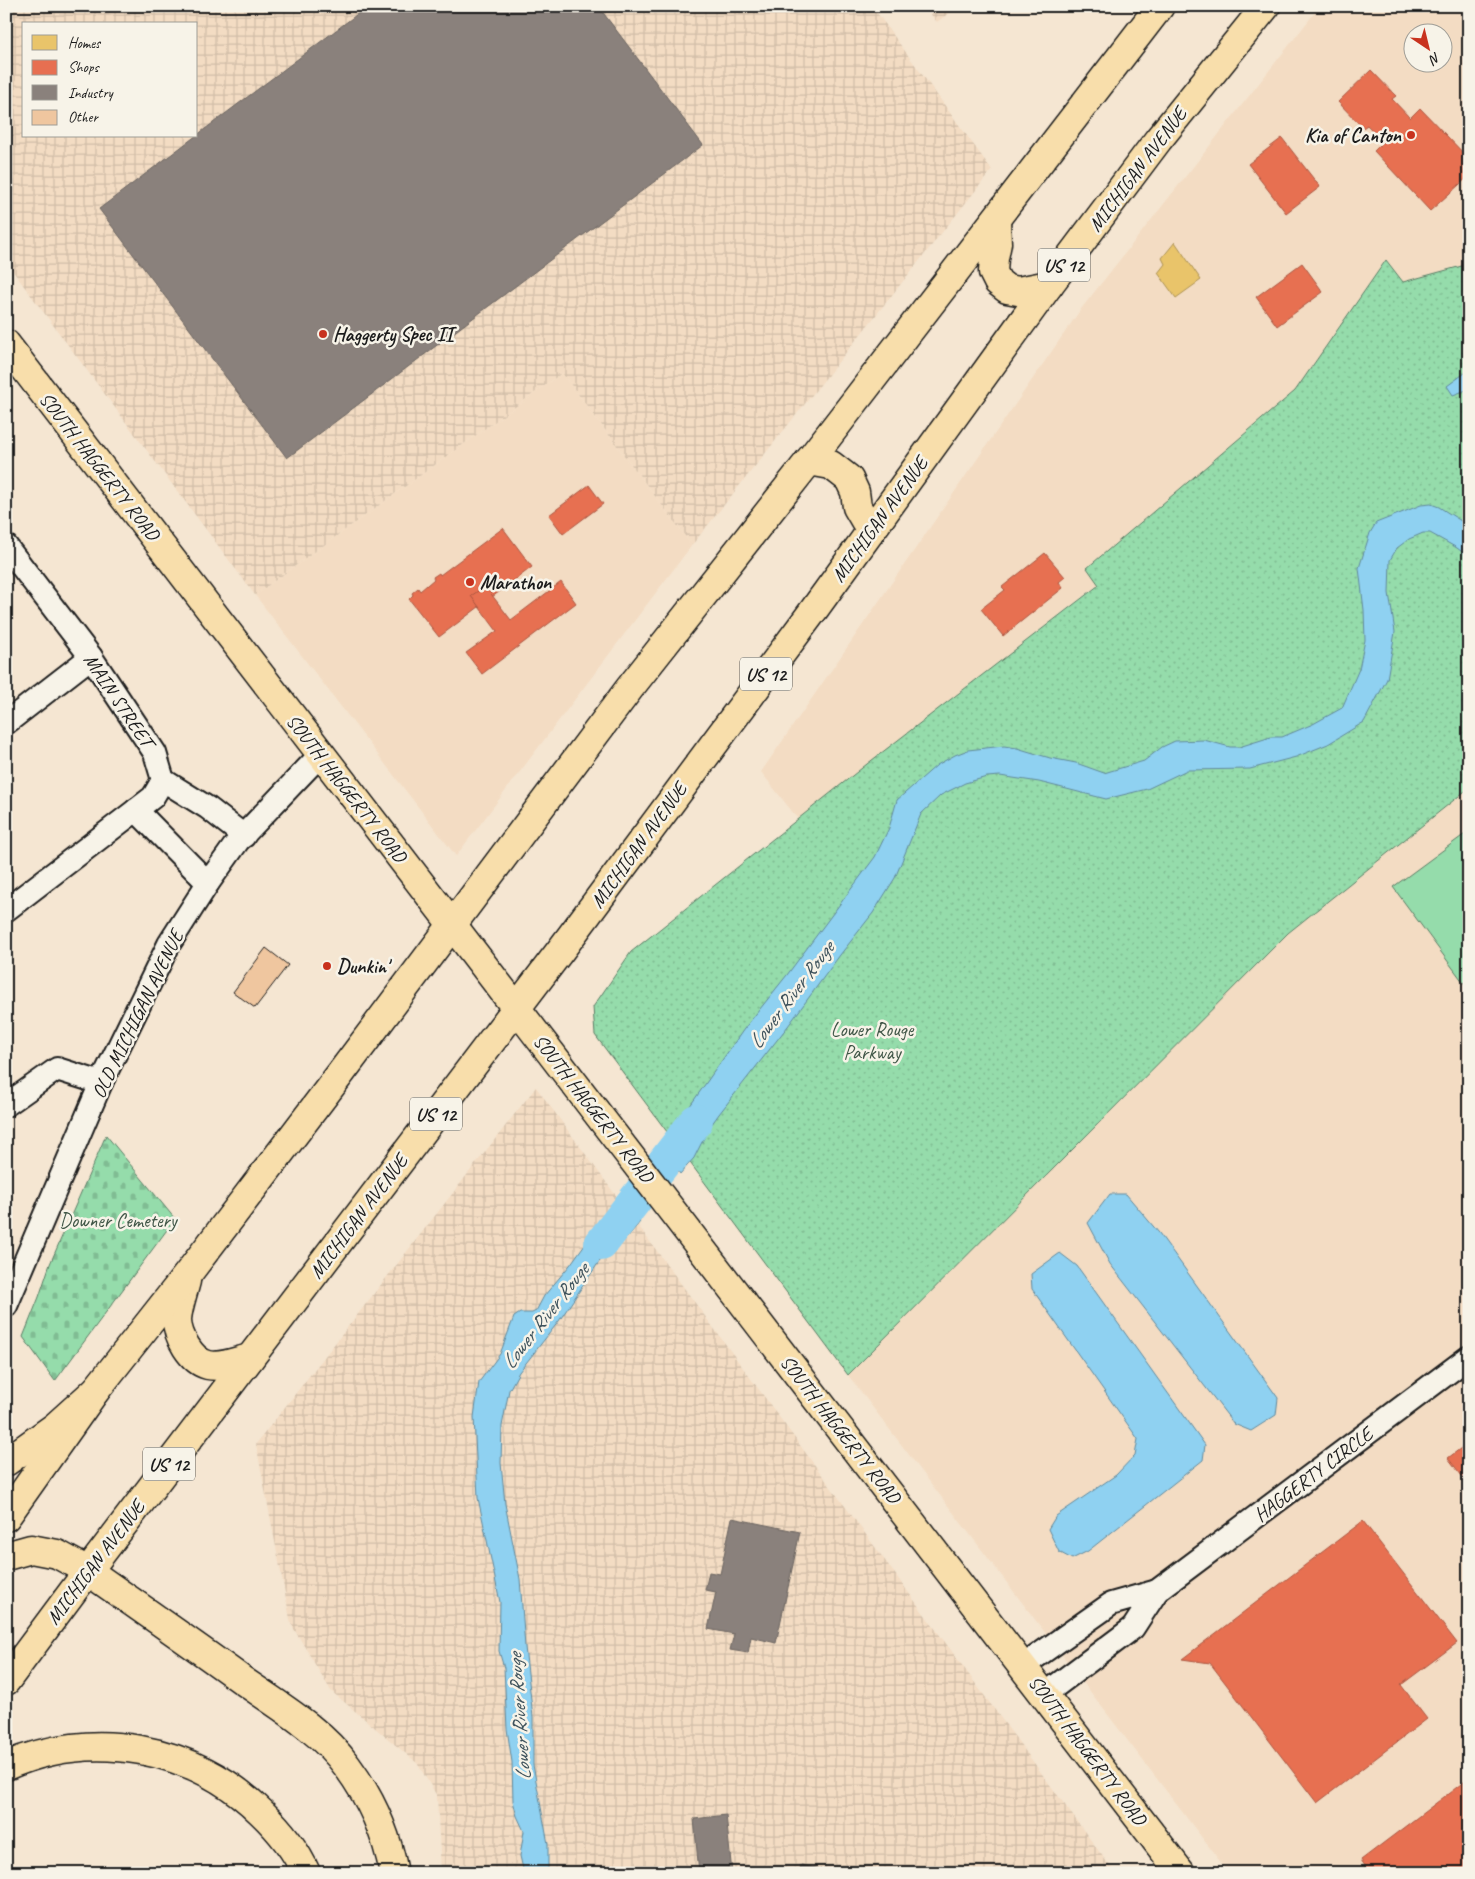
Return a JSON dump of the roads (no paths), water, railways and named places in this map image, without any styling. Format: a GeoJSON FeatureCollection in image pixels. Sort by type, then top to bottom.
{"type":"FeatureCollection","features":[{"type":"Feature","properties":{"kind":"main road"},"geometry":{"type":"LineString","coordinates":[[6,1517],[96,1390],[187,1275],[628,689],[809,461],[1160,6]]}},
{"type":"Feature","properties":{"kind":"main road","name":"MICHIGAN AVENUE"},"geometry":{"type":"LineString","coordinates":[[6,1680],[516,1009],[813,611],[1049,285],[1158,140],[1266,6]]}},
{"type":"Feature","properties":{"kind":"main road"},"geometry":{"type":"LineString","coordinates":[[996,220],[997,243],[993,272],[998,282],[1007,289],[1018,290],[1049,285]]}},
{"type":"Feature","properties":{"kind":"main road","name":"SOUTH HAGGERTY ROAD"},"geometry":{"type":"LineString","coordinates":[[6,344],[1182,1873]]}},
{"type":"Feature","properties":{"kind":"main road"},"geometry":{"type":"LineString","coordinates":[[809,461],[831,465],[849,479],[855,492],[857,507],[871,530]]}},
{"type":"Feature","properties":{"kind":"main road"},"geometry":{"type":"LineString","coordinates":[[187,1275],[177,1320],[186,1347],[195,1357],[207,1364],[218,1366],[250,1358]]}},
{"type":"Feature","properties":{"kind":"main road"},"geometry":{"type":"LineString","coordinates":[[6,1462],[56,1426],[96,1390]]}},
{"type":"Feature","properties":{"kind":"main road"},"geometry":{"type":"LineString","coordinates":[[6,1556],[31,1549],[48,1552],[57,1554],[88,1571],[308,1726],[347,1765],[371,1806],[384,1835],[394,1873]]}},
{"type":"Feature","properties":{"kind":"main road"},"geometry":{"type":"LineString","coordinates":[[6,1766],[24,1758],[59,1749],[95,1745],[131,1747],[194,1765],[228,1784],[251,1802],[282,1833],[298,1856],[306,1873]]}},
{"type":"Feature","properties":{"kind":"street","name":"MAIN STREET"},"geometry":{"type":"LineString","coordinates":[[6,546],[91,657],[155,753],[163,780]]}},
{"type":"Feature","properties":{"kind":"street"},"geometry":{"type":"LineString","coordinates":[[6,722],[91,657]]}},
{"type":"Feature","properties":{"kind":"street","name":"OLD MICHIGAN AVENUE"},"geometry":{"type":"LineString","coordinates":[[6,1306],[101,1083],[169,944],[208,883],[244,836],[321,754]]}},
{"type":"Feature","properties":{"kind":"street"},"geometry":{"type":"LineString","coordinates":[[6,910],[153,797],[163,780],[208,808],[244,836]]}},
{"type":"Feature","properties":{"kind":"street"},"geometry":{"type":"LineString","coordinates":[[136,810],[208,883]]}},
{"type":"Feature","properties":{"kind":"street"},"geometry":{"type":"LineString","coordinates":[[6,1106],[57,1069],[101,1083]]}},
{"type":"Feature","properties":{"kind":"street","name":"HAGGERTY CIRCLE"},"geometry":{"type":"LineString","coordinates":[[1044,1694],[1133,1628],[1157,1591],[1469,1357]]}},
{"type":"Feature","properties":{"kind":"street","name":"HAGGERTY CIRCLE"},"geometry":{"type":"LineString","coordinates":[[1023,1666],[1111,1604],[1157,1591]]}},
{"type":"Feature","properties":{"kind":"water"},"geometry":{"type":"Polygon","coordinates":[[[1469,370],[1469,389],[1453,395],[1447,386],[1469,370]]]}},
{"type":"Feature","properties":{"kind":"water"},"geometry":{"type":"Polygon","coordinates":[[[1431,504],[1469,526],[1469,557],[1430,533],[1423,533],[1409,539],[1397,548],[1390,560],[1389,593],[1395,632],[1387,679],[1364,722],[1328,744],[1296,757],[1250,769],[1187,770],[1147,789],[1106,799],[1039,782],[1000,776],[987,777],[965,783],[941,795],[921,814],[895,878],[873,913],[719,1114],[709,1128],[694,1158],[680,1174],[659,1145],[680,1120],[744,1029],[875,857],[889,828],[897,800],[937,765],[968,750],[1004,746],[1017,748],[1050,758],[1076,763],[1104,773],[1144,761],[1162,747],[1175,741],[1204,740],[1230,747],[1239,747],[1271,737],[1282,737],[1313,724],[1342,708],[1359,669],[1365,640],[1359,568],[1370,533],[1376,523],[1421,505],[1431,504]]]}},
{"type":"Feature","properties":{"kind":"water"},"geometry":{"type":"Polygon","coordinates":[[[1110,1194],[1126,1194],[1159,1233],[1278,1398],[1276,1415],[1251,1431],[1234,1424],[1110,1264],[1088,1223],[1110,1194]]]}},
{"type":"Feature","properties":{"kind":"water"},"geometry":{"type":"Polygon","coordinates":[[[620,1195],[640,1222],[625,1240],[599,1262],[559,1321],[519,1372],[509,1390],[502,1426],[501,1463],[505,1504],[520,1579],[533,1717],[533,1765],[548,1844],[548,1873],[524,1873],[520,1856],[524,1831],[513,1801],[512,1762],[507,1729],[504,1668],[499,1651],[500,1602],[478,1498],[474,1417],[479,1382],[500,1354],[514,1317],[520,1313],[536,1311],[544,1296],[570,1265],[620,1195]]]}},
{"type":"Feature","properties":{"kind":"water"},"geometry":{"type":"Polygon","coordinates":[[[1060,1253],[1077,1266],[1205,1445],[1203,1460],[1088,1551],[1072,1559],[1059,1552],[1048,1529],[1056,1516],[1116,1475],[1135,1455],[1138,1439],[1032,1289],[1031,1274],[1060,1253]]]}},
{"type":"Feature","properties":{"kind":"waterway","name":"Lower River Rouge"},"geometry":{"type":"LineString","coordinates":[[601,1244],[696,1121]]}},
{"type":"Feature","properties":{"kind":"place","name":"Kia of Canton"},"geometry":{"type":"Point","coordinates":[1411,135]}},
{"type":"Feature","properties":{"kind":"place","name":"Haggerty Spec II"},"geometry":{"type":"Point","coordinates":[323,334]}},
{"type":"Feature","properties":{"kind":"place","name":"Marathon"},"geometry":{"type":"Point","coordinates":[470,582]}},
{"type":"Feature","properties":{"kind":"place","name":"Dunkin'"},"geometry":{"type":"Point","coordinates":[327,966]}},
{"type":"Feature","properties":{"kind":"park label","name":"Lower Rouge Parkway"},"geometry":{"type":"Point","coordinates":[872,1040]}},
{"type":"Feature","properties":{"kind":"park label","name":"Downer Cemetery"},"geometry":{"type":"Point","coordinates":[118,1220]}}]}
